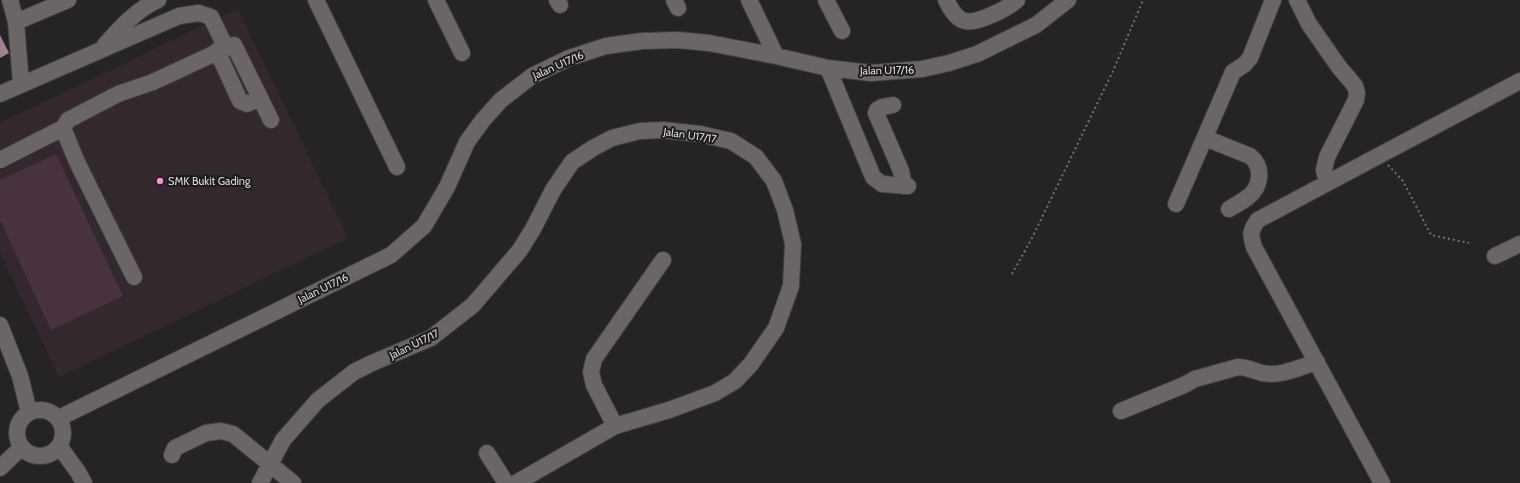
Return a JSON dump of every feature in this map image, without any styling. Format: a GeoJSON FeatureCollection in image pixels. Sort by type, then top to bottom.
{"type":"FeatureCollection","features":[{"type":"Feature","properties":{"kind":"street"},"geometry":{"type":"LineString","coordinates":[[10,0],[16,22],[21,84]]}},
{"type":"Feature","properties":{"kind":"street"},"geometry":{"type":"LineString","coordinates":[[16,22],[68,0]]}},
{"type":"Feature","properties":{"kind":"street"},"geometry":{"type":"LineString","coordinates":[[103,48],[121,26],[158,0]]}},
{"type":"Feature","properties":{"kind":"street"},"geometry":{"type":"LineString","coordinates":[[316,0],[397,167]]}},
{"type":"Feature","properties":{"kind":"street"},"geometry":{"type":"LineString","coordinates":[[436,0],[462,53]]}},
{"type":"Feature","properties":{"kind":"street"},"geometry":{"type":"LineString","coordinates":[[749,0],[776,56]]}},
{"type":"Feature","properties":{"kind":"street"},"geometry":{"type":"LineString","coordinates":[[826,0],[842,31]]}},
{"type":"Feature","properties":{"kind":"street"},"geometry":{"type":"LineString","coordinates":[[946,0],[956,15],[965,21],[978,21],[1012,5],[1018,0]]}},
{"type":"Feature","properties":{"kind":"street","name":"Jalan U17/16"},"geometry":{"type":"LineString","coordinates":[[59,418],[391,255],[424,226],[447,187],[467,142],[483,120],[501,100],[532,76],[569,58],[606,46],[642,41],[678,40],[708,43],[828,68],[871,72],[922,69],[949,63],[977,54],[1036,25],[1068,0]]}},
{"type":"Feature","properties":{"kind":"street"},"geometry":{"type":"LineString","coordinates":[[1176,204],[1233,72],[1245,64],[1250,58],[1273,0]]}},
{"type":"Feature","properties":{"kind":"street"},"geometry":{"type":"LineString","coordinates":[[1298,0],[1309,24],[1339,67],[1355,86],[1357,93],[1356,100],[1327,157],[1324,170],[1327,183]]}},
{"type":"Feature","properties":{"kind":"street"},"geometry":{"type":"LineString","coordinates":[[0,94],[179,16],[198,13],[212,17],[240,102],[247,104],[260,98],[271,120]]}},
{"type":"Feature","properties":{"kind":"street"},"geometry":{"type":"LineString","coordinates":[[0,160],[63,128],[68,120],[118,94],[153,82],[222,50]]}},
{"type":"Feature","properties":{"kind":"street"},"geometry":{"type":"LineString","coordinates":[[828,68],[873,178],[882,184],[906,186],[876,113],[879,108],[892,105]]}},
{"type":"Feature","properties":{"kind":"street"},"geometry":{"type":"LineString","coordinates":[[1382,483],[1254,247],[1251,239],[1251,230],[1258,220],[1520,81]]}},
{"type":"Feature","properties":{"kind":"street"},"geometry":{"type":"LineString","coordinates":[[63,128],[77,162],[134,277]]}},
{"type":"Feature","properties":{"kind":"street","name":"Jalan U17/17"},"geometry":{"type":"LineString","coordinates":[[260,483],[283,440],[318,400],[354,372],[431,338],[474,305],[520,250],[533,229],[553,190],[572,162],[577,158],[612,138],[640,131],[663,130],[700,134],[731,141],[756,158],[774,181],[785,210],[793,244],[791,286],[776,328],[751,364],[735,381],[715,393],[669,410],[615,426],[516,483]]}},
{"type":"Feature","properties":{"kind":"street"},"geometry":{"type":"LineString","coordinates":[[1205,138],[1250,156],[1256,161],[1259,167],[1260,175],[1255,189],[1249,196],[1229,209]]}},
{"type":"Feature","properties":{"kind":"street"},"geometry":{"type":"LineString","coordinates":[[1494,256],[1520,244]]}},
{"type":"Feature","properties":{"kind":"street"},"geometry":{"type":"LineString","coordinates":[[615,426],[594,385],[592,372],[594,359],[663,260]]}},
{"type":"Feature","properties":{"kind":"street"},"geometry":{"type":"LineString","coordinates":[[0,325],[20,376],[29,412]]}},
{"type":"Feature","properties":{"kind":"street"},"geometry":{"type":"LineString","coordinates":[[1120,411],[1184,385],[1195,379],[1238,367],[1245,367],[1262,373],[1271,374],[1281,373],[1317,362]]}},
{"type":"Feature","properties":{"kind":"street"},"geometry":{"type":"LineString","coordinates":[[45,410],[59,418],[64,432],[63,440],[59,446],[48,455],[41,456],[28,452],[22,447],[18,440],[18,428],[23,417],[29,412],[45,410]]}},
{"type":"Feature","properties":{"kind":"street"},"geometry":{"type":"LineString","coordinates":[[172,455],[175,448],[181,444],[206,433],[221,431],[233,434],[292,483]]}},
{"type":"Feature","properties":{"kind":"street"},"geometry":{"type":"LineString","coordinates":[[59,446],[84,483]]}},
{"type":"Feature","properties":{"kind":"street"},"geometry":{"type":"LineString","coordinates":[[0,468],[22,447]]}},
{"type":"Feature","properties":{"kind":"street"},"geometry":{"type":"LineString","coordinates":[[487,453],[506,483]]}},
{"type":"Feature","properties":{"kind":"path"},"geometry":{"type":"LineString","coordinates":[[1012,274],[1031,240],[1113,71],[1143,0]]}},
{"type":"Feature","properties":{"kind":"path"},"geometry":{"type":"LineString","coordinates":[[1380,155],[1403,181],[1431,235],[1469,243]]}},
{"type":"Feature","properties":{"kind":"shaded area","name":"SMK Bukit Gading"},"geometry":{"type":"Polygon","coordinates":[[[238,9],[348,238],[59,377],[0,253],[0,123],[238,9]]]}},
{"type":"Feature","properties":{"kind":"shaded area"},"geometry":{"type":"Polygon","coordinates":[[[56,154],[123,296],[51,330],[0,220],[0,180],[56,154]]]}},
{"type":"Feature","properties":{"kind":"building"},"geometry":{"type":"Polygon","coordinates":[[[0,35],[9,53],[0,58],[0,35]]]}},
{"type":"Feature","properties":{"kind":"place","name":"SMK Bukit Gading"},"geometry":{"type":"Point","coordinates":[160,181]}}]}
